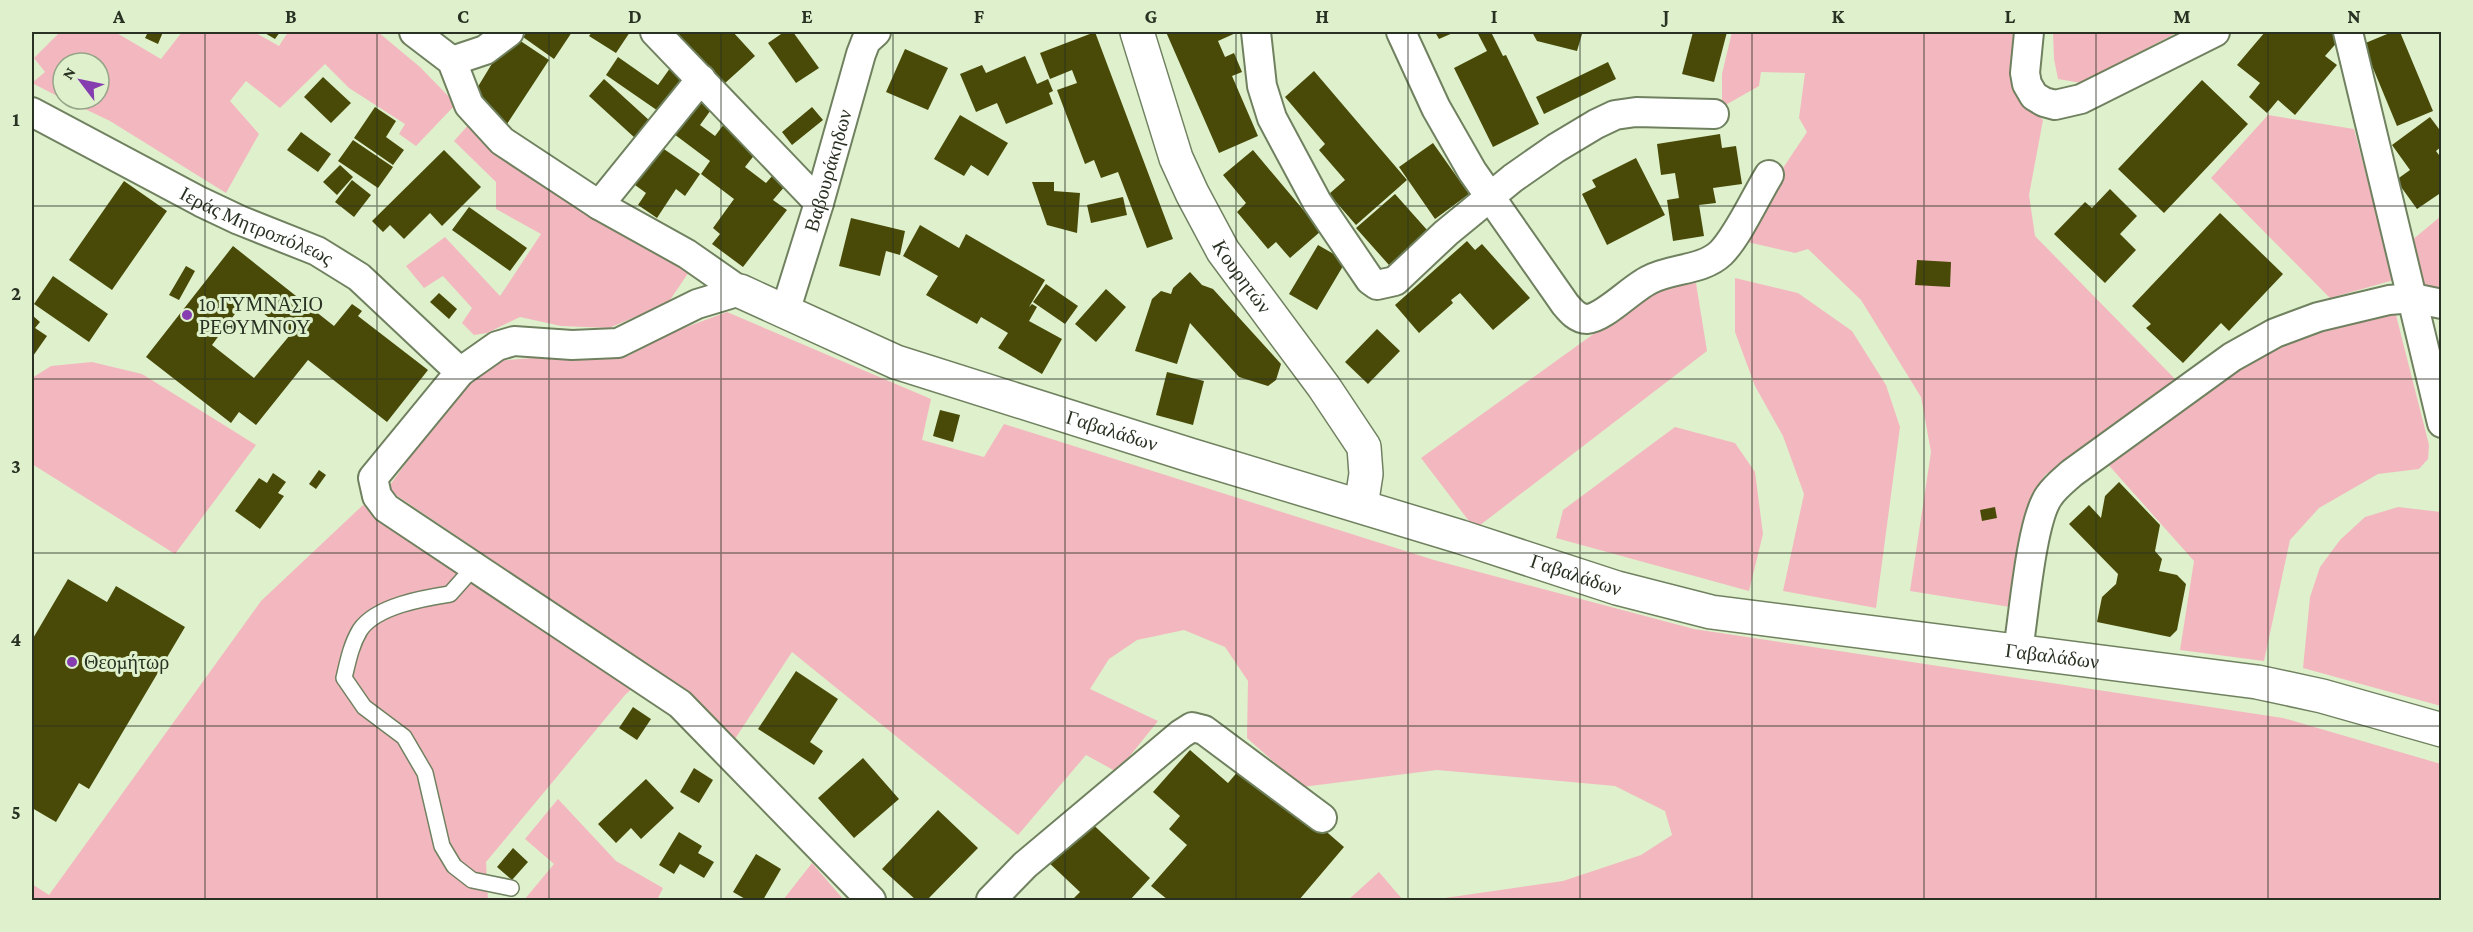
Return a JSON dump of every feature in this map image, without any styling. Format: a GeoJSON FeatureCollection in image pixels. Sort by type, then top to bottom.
{"type":"FeatureCollection","features":[{"type":"Feature","properties":{"kind":"street"},"geometry":{"type":"LineString","coordinates":[[393,32],[403,36],[413,32],[452,61],[469,105],[502,141],[599,205],[678,248],[740,291]]}},
{"type":"Feature","properties":{"kind":"street"},"geometry":{"type":"LineString","coordinates":[[452,61],[485,50],[509,32]]}},
{"type":"Feature","properties":{"kind":"street"},"geometry":{"type":"LineString","coordinates":[[656,32],[819,203]]}},
{"type":"Feature","properties":{"kind":"street","name":"Βαβουράκηδων"},"geometry":{"type":"LineString","coordinates":[[784,312],[819,203],[861,54],[866,41],[876,32]]}},
{"type":"Feature","properties":{"kind":"street","name":"Κουρητών"},"geometry":{"type":"LineString","coordinates":[[1137,32],[1176,158],[1223,251],[1324,387],[1364,447],[1366,474],[1361,506]]}},
{"type":"Feature","properties":{"kind":"street"},"geometry":{"type":"LineString","coordinates":[[1256,32],[1262,86],[1272,118],[1317,202],[1373,283],[1382,286],[1395,281],[1446,233],[1490,198],[1557,148],[1596,124],[1615,116],[1636,112],[1714,114]]}},
{"type":"Feature","properties":{"kind":"street"},"geometry":{"type":"LineString","coordinates":[[1401,32],[1444,124],[1490,198],[1565,304],[1576,315],[1586,319],[1601,313],[1652,278],[1704,263],[1722,252],[1769,175]]}},
{"type":"Feature","properties":{"kind":"street"},"geometry":{"type":"LineString","coordinates":[[2029,32],[2025,73],[2027,84],[2034,96],[2055,105],[2081,99],[2215,32]]}},
{"type":"Feature","properties":{"kind":"street"},"geometry":{"type":"LineString","coordinates":[[2348,32],[2442,423]]}},
{"type":"Feature","properties":{"kind":"street"},"geometry":{"type":"LineString","coordinates":[[599,205],[701,79]]}},
{"type":"Feature","properties":{"kind":"street","name":"Ιεράς Μητροπόλεως"},"geometry":{"type":"LineString","coordinates":[[32,112],[201,202],[317,251],[359,277],[460,372]]}},
{"type":"Feature","properties":{"kind":"street"},"geometry":{"type":"LineString","coordinates":[[740,291],[697,304],[618,343],[572,345],[514,341],[497,346],[460,372],[373,478],[377,496],[386,508],[680,704],[871,900]]}},
{"type":"Feature","properties":{"kind":"street","name":"Γαβαλάδων"},"geometry":{"type":"LineString","coordinates":[[740,291],[896,362],[1190,456],[1361,506],[1617,588],[1679,605],[1711,612],[2018,650],[2285,687],[2442,730]]}},
{"type":"Feature","properties":{"kind":"street"},"geometry":{"type":"LineString","coordinates":[[2018,650],[2039,520],[2049,495],[2059,485],[2187,389],[2259,340],[2327,314],[2378,302],[2413,298],[2442,304]]}},
{"type":"Feature","properties":{"kind":"street"},"geometry":{"type":"LineString","coordinates":[[991,900],[1025,864],[1192,727],[1204,730],[1322,818]]}},
{"type":"Feature","properties":{"kind":"lane"},"geometry":{"type":"LineString","coordinates":[[474,567],[450,594],[415,599],[379,614],[362,628],[350,652],[344,678],[364,706],[404,737],[425,773],[442,846],[454,866],[472,880],[511,888]]}},
{"type":"Feature","properties":{"kind":"shaded area"},"geometry":{"type":"Polygon","coordinates":[[[60,32],[115,32],[161,59],[182,32],[254,32],[279,46],[288,32],[378,32],[420,67],[456,104],[416,146],[399,134],[405,124],[349,88],[325,64],[280,108],[246,81],[230,101],[259,134],[226,193],[110,121],[89,111],[111,111],[111,51],[51,51],[51,93],[32,83],[45,72],[34,58],[60,32]]]}},
{"type":"Feature","properties":{"kind":"shaded area"},"geometry":{"type":"Polygon","coordinates":[[[1732,32],[2013,32],[2012,60],[2018,89],[2043,120],[2029,195],[2035,236],[2175,379],[2087,448],[2045,475],[2033,494],[2010,607],[1910,591],[1931,452],[1921,397],[1861,300],[1808,249],[1795,253],[1743,241],[1781,171],[1807,132],[1799,118],[1805,73],[1761,72],[1759,86],[1722,107],[1722,74],[1732,32]]]}},
{"type":"Feature","properties":{"kind":"shaded area"},"geometry":{"type":"Polygon","coordinates":[[[2053,32],[2178,32],[2081,83],[2058,79],[2054,59],[2053,32]]]}},
{"type":"Feature","properties":{"kind":"shaded area"},"geometry":{"type":"Polygon","coordinates":[[[2268,115],[2354,129],[2394,280],[2330,298],[2211,178],[2268,115]]]}},
{"type":"Feature","properties":{"kind":"shaded area"},"geometry":{"type":"Polygon","coordinates":[[[470,123],[691,269],[668,303],[609,328],[561,326],[520,317],[487,333],[474,335],[462,323],[472,308],[443,276],[424,288],[406,266],[445,237],[500,296],[541,234],[496,209],[496,182],[454,141],[470,123]]]}},
{"type":"Feature","properties":{"kind":"shaded area"},"geometry":{"type":"Polygon","coordinates":[[[2441,216],[2441,293],[2422,288],[2411,241],[2441,216]]]}},
{"type":"Feature","properties":{"kind":"shaded area"},"geometry":{"type":"Polygon","coordinates":[[[1735,278],[1798,293],[1852,331],[1886,385],[1900,427],[1876,608],[1783,591],[1804,494],[1783,436],[1755,386],[1735,332],[1735,278]]]}},
{"type":"Feature","properties":{"kind":"shaded area"},"geometry":{"type":"Polygon","coordinates":[[[1696,283],[1707,351],[1475,529],[1421,458],[1656,289],[1696,283]]]}},
{"type":"Feature","properties":{"kind":"shaded area"},"geometry":{"type":"Polygon","coordinates":[[[2395,311],[2429,445],[2428,459],[2419,469],[2378,474],[2319,508],[2290,540],[2264,661],[2180,650],[2194,561],[2105,461],[2274,346],[2395,311]]]}},
{"type":"Feature","properties":{"kind":"shaded area"},"geometry":{"type":"Polygon","coordinates":[[[727,312],[931,399],[922,440],[984,457],[1004,424],[1434,560],[1694,629],[2283,718],[2441,764],[2441,900],[1431,900],[1563,881],[1641,855],[1672,835],[1665,811],[1615,786],[1437,770],[1302,787],[1247,738],[1248,681],[1225,647],[1184,630],[1137,640],[1109,659],[1090,689],[1158,721],[1117,772],[1086,755],[1018,835],[792,652],[729,748],[663,675],[387,489],[462,386],[494,361],[557,356],[628,356],[670,333],[727,312]]]}},
{"type":"Feature","properties":{"kind":"shaded area"},"geometry":{"type":"Polygon","coordinates":[[[92,362],[142,374],[256,445],[175,554],[32,464],[32,378],[51,366],[92,362]]]}},
{"type":"Feature","properties":{"kind":"shaded area"},"geometry":{"type":"Polygon","coordinates":[[[1675,427],[1735,443],[1755,472],[1763,534],[1749,591],[1556,538],[1563,510],[1675,427]]]}},
{"type":"Feature","properties":{"kind":"shaded area"},"geometry":{"type":"Polygon","coordinates":[[[363,505],[636,685],[625,695],[486,862],[488,900],[32,900],[32,884],[49,895],[261,601],[363,505]]]}},
{"type":"Feature","properties":{"kind":"shaded area"},"geometry":{"type":"Polygon","coordinates":[[[2398,507],[2441,512],[2441,706],[2303,668],[2310,597],[2320,567],[2340,540],[2365,517],[2398,507]]]}},
{"type":"Feature","properties":{"kind":"shaded area"},"geometry":{"type":"Polygon","coordinates":[[[558,799],[616,861],[663,888],[657,900],[524,900],[554,864],[525,839],[558,799]]]}},
{"type":"Feature","properties":{"kind":"shaded area"},"geometry":{"type":"Polygon","coordinates":[[[812,863],[844,900],[783,900],[812,863]]]}},
{"type":"Feature","properties":{"kind":"shaded area"},"geometry":{"type":"Polygon","coordinates":[[[1379,872],[1403,900],[1348,900],[1379,872]]]}},
{"type":"Feature","properties":{"kind":"building"},"geometry":{"type":"Polygon","coordinates":[[[148,32],[163,32],[158,44],[145,38],[148,32]]]}},
{"type":"Feature","properties":{"kind":"building"},"geometry":{"type":"Polygon","coordinates":[[[263,32],[280,32],[275,39],[263,32]]]}},
{"type":"Feature","properties":{"kind":"building"},"geometry":{"type":"Polygon","coordinates":[[[527,32],[572,32],[554,59],[523,37],[527,32]]]}},
{"type":"Feature","properties":{"kind":"building"},"geometry":{"type":"Polygon","coordinates":[[[592,32],[630,32],[616,53],[589,36],[592,32]]]}},
{"type":"Feature","properties":{"kind":"building"},"geometry":{"type":"Polygon","coordinates":[[[676,32],[733,32],[755,56],[724,84],[676,32]]]}},
{"type":"Feature","properties":{"kind":"building"},"geometry":{"type":"Polygon","coordinates":[[[784,32],[793,32],[819,68],[796,83],[768,43],[784,32]]]}},
{"type":"Feature","properties":{"kind":"building"},"geometry":{"type":"Polygon","coordinates":[[[1095,32],[1173,239],[1147,248],[1118,172],[1101,178],[1094,160],[1085,164],[1057,90],[1077,83],[1072,70],[1050,79],[1040,53],[1095,32]]]}},
{"type":"Feature","properties":{"kind":"building"},"geometry":{"type":"Polygon","coordinates":[[[1166,32],[1238,32],[1218,41],[1225,57],[1234,53],[1242,72],[1232,76],[1258,136],[1219,153],[1166,32]]]}},
{"type":"Feature","properties":{"kind":"building"},"geometry":{"type":"Polygon","coordinates":[[[1435,32],[1455,32],[1439,39],[1435,32]]]}},
{"type":"Feature","properties":{"kind":"building"},"geometry":{"type":"Polygon","coordinates":[[[1477,32],[1491,32],[1503,56],[1506,55],[1539,124],[1493,147],[1454,68],[1487,51],[1477,32]]]}},
{"type":"Feature","properties":{"kind":"building"},"geometry":{"type":"Polygon","coordinates":[[[1532,32],[1587,32],[1582,34],[1577,51],[1537,41],[1532,32]]]}},
{"type":"Feature","properties":{"kind":"building"},"geometry":{"type":"Polygon","coordinates":[[[1693,32],[1727,32],[1714,82],[1682,74],[1693,32]]]}},
{"type":"Feature","properties":{"kind":"building"},"geometry":{"type":"Polygon","coordinates":[[[2265,32],[2331,32],[2340,39],[2325,56],[2337,65],[2295,115],[2278,100],[2267,113],[2249,97],[2260,83],[2237,65],[2265,32]]]}},
{"type":"Feature","properties":{"kind":"building"},"geometry":{"type":"Polygon","coordinates":[[[2392,32],[2400,32],[2433,111],[2397,126],[2363,44],[2392,32]]]}},
{"type":"Feature","properties":{"kind":"building"},"geometry":{"type":"Polygon","coordinates":[[[510,34],[549,60],[505,127],[468,103],[510,34]]]}},
{"type":"Feature","properties":{"kind":"building"},"geometry":{"type":"Polygon","coordinates":[[[905,49],[948,68],[928,110],[886,92],[905,49]]]}},
{"type":"Feature","properties":{"kind":"building"},"geometry":{"type":"Polygon","coordinates":[[[1025,56],[1037,84],[1048,79],[1053,91],[1049,93],[1053,104],[1006,124],[997,103],[976,112],[960,74],[982,65],[986,73],[1025,56]]]}},
{"type":"Feature","properties":{"kind":"building"},"geometry":{"type":"Polygon","coordinates":[[[618,57],[658,85],[673,64],[688,74],[661,113],[606,75],[618,57]]]}},
{"type":"Feature","properties":{"kind":"building"},"geometry":{"type":"Polygon","coordinates":[[[1608,62],[1616,79],[1544,114],[1536,97],[1608,62]]]}},
{"type":"Feature","properties":{"kind":"building"},"geometry":{"type":"Polygon","coordinates":[[[1314,71],[1407,180],[1356,225],[1329,194],[1345,180],[1319,150],[1325,144],[1285,97],[1314,71]]]}},
{"type":"Feature","properties":{"kind":"building"},"geometry":{"type":"Polygon","coordinates":[[[323,77],[351,103],[331,123],[304,97],[323,77]]]}},
{"type":"Feature","properties":{"kind":"building"},"geometry":{"type":"Polygon","coordinates":[[[604,79],[650,121],[635,138],[589,96],[604,79]]]}},
{"type":"Feature","properties":{"kind":"building"},"geometry":{"type":"Polygon","coordinates":[[[2202,80],[2248,124],[2164,213],[2118,169],[2202,80]]]}},
{"type":"Feature","properties":{"kind":"building"},"geometry":{"type":"Polygon","coordinates":[[[697,95],[713,107],[700,125],[715,136],[724,124],[759,149],[745,167],[766,183],[773,175],[786,185],[773,200],[787,210],[743,267],[712,244],[720,234],[713,228],[734,199],[701,174],[710,161],[670,131],[697,95]]]}},
{"type":"Feature","properties":{"kind":"building"},"geometry":{"type":"Polygon","coordinates":[[[375,107],[396,121],[386,137],[404,150],[393,165],[354,138],[375,107]]]}},
{"type":"Feature","properties":{"kind":"building"},"geometry":{"type":"Polygon","coordinates":[[[812,107],[823,120],[792,145],[782,132],[812,107]]]}},
{"type":"Feature","properties":{"kind":"building"},"geometry":{"type":"Polygon","coordinates":[[[960,115],[1008,143],[988,176],[971,165],[964,176],[934,159],[960,115]]]}},
{"type":"Feature","properties":{"kind":"building"},"geometry":{"type":"Polygon","coordinates":[[[2430,117],[2442,133],[2442,146],[2436,151],[2442,159],[2442,192],[2417,209],[2396,180],[2410,170],[2392,145],[2430,117]]]}},
{"type":"Feature","properties":{"kind":"building"},"geometry":{"type":"Polygon","coordinates":[[[301,132],[331,154],[318,172],[287,150],[301,132]]]}},
{"type":"Feature","properties":{"kind":"building"},"geometry":{"type":"Polygon","coordinates":[[[1720,134],[1722,148],[1736,146],[1742,184],[1713,188],[1716,203],[1699,205],[1704,236],[1673,241],[1667,200],[1679,198],[1675,173],[1661,175],[1657,144],[1720,134]]]}},
{"type":"Feature","properties":{"kind":"building"},"geometry":{"type":"Polygon","coordinates":[[[353,140],[393,167],[378,188],[338,161],[353,140]]]}},
{"type":"Feature","properties":{"kind":"building"},"geometry":{"type":"Polygon","coordinates":[[[1433,143],[1469,194],[1435,219],[1399,167],[1433,143]]]}},
{"type":"Feature","properties":{"kind":"building"},"geometry":{"type":"Polygon","coordinates":[[[661,147],[700,174],[685,196],[676,189],[657,218],[638,205],[646,193],[635,185],[661,147]]]}},
{"type":"Feature","properties":{"kind":"building"},"geometry":{"type":"Polygon","coordinates":[[[444,150],[481,187],[442,226],[430,213],[404,239],[390,225],[383,232],[372,221],[444,150]]]}},
{"type":"Feature","properties":{"kind":"building"},"geometry":{"type":"Polygon","coordinates":[[[1253,150],[1321,231],[1290,258],[1276,242],[1268,249],[1237,212],[1246,203],[1223,175],[1253,150]]]}},
{"type":"Feature","properties":{"kind":"building"},"geometry":{"type":"Polygon","coordinates":[[[1636,158],[1665,215],[1607,245],[1582,194],[1596,187],[1592,180],[1636,158]]]}},
{"type":"Feature","properties":{"kind":"building"},"geometry":{"type":"Polygon","coordinates":[[[340,165],[353,177],[337,195],[323,182],[340,165]]]}},
{"type":"Feature","properties":{"kind":"building"},"geometry":{"type":"Polygon","coordinates":[[[352,180],[371,195],[354,217],[335,202],[352,180]]]}},
{"type":"Feature","properties":{"kind":"building"},"geometry":{"type":"Polygon","coordinates":[[[124,181],[167,211],[112,290],[69,260],[124,181]]]}},
{"type":"Feature","properties":{"kind":"building"},"geometry":{"type":"Polygon","coordinates":[[[1032,182],[1054,182],[1054,191],[1080,193],[1077,233],[1047,225],[1032,182]]]}},
{"type":"Feature","properties":{"kind":"building"},"geometry":{"type":"Polygon","coordinates":[[[2110,189],[2137,216],[2120,234],[2136,250],[2105,283],[2054,234],[2085,202],[2092,208],[2110,189]]]}},
{"type":"Feature","properties":{"kind":"building"},"geometry":{"type":"Polygon","coordinates":[[[1395,194],[1428,231],[1389,265],[1356,228],[1395,194]]]}},
{"type":"Feature","properties":{"kind":"building"},"geometry":{"type":"Polygon","coordinates":[[[1123,197],[1127,215],[1091,223],[1087,205],[1123,197]]]}},
{"type":"Feature","properties":{"kind":"building"},"geometry":{"type":"Polygon","coordinates":[[[469,207],[527,248],[510,271],[452,230],[469,207]]]}},
{"type":"Feature","properties":{"kind":"building"},"geometry":{"type":"Polygon","coordinates":[[[2220,213],[2283,274],[2229,331],[2221,323],[2183,363],[2146,328],[2151,324],[2132,306],[2220,213]]]}},
{"type":"Feature","properties":{"kind":"building"},"geometry":{"type":"Polygon","coordinates":[[[851,218],[905,231],[900,255],[886,251],[880,276],[839,266],[851,218]]]}},
{"type":"Feature","properties":{"kind":"building"},"geometry":{"type":"Polygon","coordinates":[[[920,225],[959,248],[966,234],[1045,280],[1029,307],[1032,304],[1037,307],[1029,321],[1062,339],[1042,374],[998,348],[1008,333],[981,317],[977,324],[926,295],[938,276],[903,256],[920,225]]]}},
{"type":"Feature","properties":{"kind":"building"},"geometry":{"type":"Polygon","coordinates":[[[1467,241],[1475,250],[1482,244],[1530,298],[1493,330],[1460,293],[1451,300],[1453,303],[1419,333],[1395,305],[1467,241]]]}},
{"type":"Feature","properties":{"kind":"building"},"geometry":{"type":"Polygon","coordinates":[[[1318,245],[1346,261],[1317,310],[1289,294],[1318,245]]]}},
{"type":"Feature","properties":{"kind":"building"},"geometry":{"type":"Polygon","coordinates":[[[233,246],[334,326],[352,304],[362,311],[358,316],[428,370],[387,422],[308,360],[256,425],[239,412],[231,423],[146,357],[233,246]],[[246,299],[212,345],[254,378],[290,335],[246,299]]]}},
{"type":"Feature","properties":{"kind":"building"},"geometry":{"type":"Polygon","coordinates":[[[1917,260],[1951,262],[1950,287],[1915,285],[1917,260]]]}},
{"type":"Feature","properties":{"kind":"building"},"geometry":{"type":"Polygon","coordinates":[[[186,266],[195,271],[179,300],[169,295],[186,266]]]}},
{"type":"Feature","properties":{"kind":"building"},"geometry":{"type":"Polygon","coordinates":[[[1190,272],[1202,285],[1213,289],[1281,364],[1276,380],[1268,386],[1239,377],[1190,323],[1177,364],[1135,351],[1152,299],[1161,291],[1171,294],[1173,288],[1190,272]]]}},
{"type":"Feature","properties":{"kind":"building"},"geometry":{"type":"Polygon","coordinates":[[[53,276],[108,314],[89,342],[34,304],[53,276]]]}},
{"type":"Feature","properties":{"kind":"building"},"geometry":{"type":"Polygon","coordinates":[[[1046,284],[1078,306],[1065,324],[1033,302],[1046,284]]]}},
{"type":"Feature","properties":{"kind":"building"},"geometry":{"type":"Polygon","coordinates":[[[1106,289],[1126,307],[1096,342],[1075,324],[1106,289]]]}},
{"type":"Feature","properties":{"kind":"building"},"geometry":{"type":"Polygon","coordinates":[[[439,293],[457,309],[449,319],[430,302],[439,293]]]}},
{"type":"Feature","properties":{"kind":"building"},"geometry":{"type":"Polygon","coordinates":[[[32,315],[40,322],[35,328],[47,336],[33,356],[32,315]]]}},
{"type":"Feature","properties":{"kind":"building"},"geometry":{"type":"Polygon","coordinates":[[[1377,329],[1400,351],[1368,384],[1345,362],[1377,329]]]}},
{"type":"Feature","properties":{"kind":"building"},"geometry":{"type":"Polygon","coordinates":[[[1167,372],[1204,381],[1193,425],[1156,415],[1167,372]]]}},
{"type":"Feature","properties":{"kind":"building"},"geometry":{"type":"Polygon","coordinates":[[[940,410],[960,415],[953,442],[933,436],[940,410]]]}},
{"type":"Feature","properties":{"kind":"building"},"geometry":{"type":"Polygon","coordinates":[[[319,470],[326,475],[316,489],[309,484],[319,470]]]}},
{"type":"Feature","properties":{"kind":"building"},"geometry":{"type":"Polygon","coordinates":[[[273,473],[286,482],[278,493],[284,496],[260,529],[235,511],[259,478],[267,483],[273,473]]]}},
{"type":"Feature","properties":{"kind":"building"},"geometry":{"type":"Polygon","coordinates":[[[2119,482],[2160,525],[2155,551],[2162,559],[2159,571],[2177,575],[2186,584],[2177,630],[2170,637],[2097,622],[2102,597],[2116,584],[2118,574],[2069,524],[2089,505],[2101,518],[2105,496],[2119,482]]]}},
{"type":"Feature","properties":{"kind":"building"},"geometry":{"type":"Polygon","coordinates":[[[1995,507],[1997,518],[1982,521],[1980,510],[1995,507]]]}},
{"type":"Feature","properties":{"kind":"building"},"geometry":{"type":"Polygon","coordinates":[[[68,579],[107,602],[116,586],[185,627],[89,789],[79,783],[56,822],[32,808],[32,640],[68,579]]]}},
{"type":"Feature","properties":{"kind":"building"},"geometry":{"type":"Polygon","coordinates":[[[796,671],[838,699],[810,742],[823,751],[814,765],[758,729],[796,671]]]}},
{"type":"Feature","properties":{"kind":"building"},"geometry":{"type":"Polygon","coordinates":[[[633,707],[651,719],[637,740],[619,728],[633,707]]]}},
{"type":"Feature","properties":{"kind":"building"},"geometry":{"type":"Polygon","coordinates":[[[1190,750],[1228,783],[1246,762],[1344,847],[1299,900],[1168,900],[1151,886],[1187,845],[1169,829],[1180,816],[1153,792],[1190,750]]]}},
{"type":"Feature","properties":{"kind":"building"},"geometry":{"type":"Polygon","coordinates":[[[863,758],[899,799],[854,838],[818,798],[863,758]]]}},
{"type":"Feature","properties":{"kind":"building"},"geometry":{"type":"Polygon","coordinates":[[[694,768],[713,780],[699,803],[680,792],[694,768]]]}},
{"type":"Feature","properties":{"kind":"building"},"geometry":{"type":"Polygon","coordinates":[[[646,779],[674,808],[641,839],[631,828],[616,843],[598,824],[646,779]]]}},
{"type":"Feature","properties":{"kind":"building"},"geometry":{"type":"Polygon","coordinates":[[[938,810],[978,848],[927,900],[916,900],[882,869],[938,810]]]}},
{"type":"Feature","properties":{"kind":"building"},"geometry":{"type":"Polygon","coordinates":[[[1085,817],[1150,878],[1130,900],[1072,900],[1080,892],[1046,860],[1085,817]]]}},
{"type":"Feature","properties":{"kind":"building"},"geometry":{"type":"Polygon","coordinates":[[[679,832],[702,846],[698,853],[714,862],[704,878],[680,864],[674,874],[659,865],[679,832]]]}},
{"type":"Feature","properties":{"kind":"building"},"geometry":{"type":"Polygon","coordinates":[[[513,848],[528,862],[512,880],[497,867],[513,848]]]}},
{"type":"Feature","properties":{"kind":"building"},"geometry":{"type":"Polygon","coordinates":[[[756,854],[781,869],[763,900],[747,900],[733,892],[756,854]]]}},
{"type":"Feature","properties":{"kind":"place","name":"1ο ΓΥΜΝΑΣΙΟ ΡΕΘΥΜΝΟΥ"},"geometry":{"type":"Point","coordinates":[187,315]}},
{"type":"Feature","properties":{"kind":"place","name":"Θεομήτωρ"},"geometry":{"type":"Point","coordinates":[72,662]}}]}
